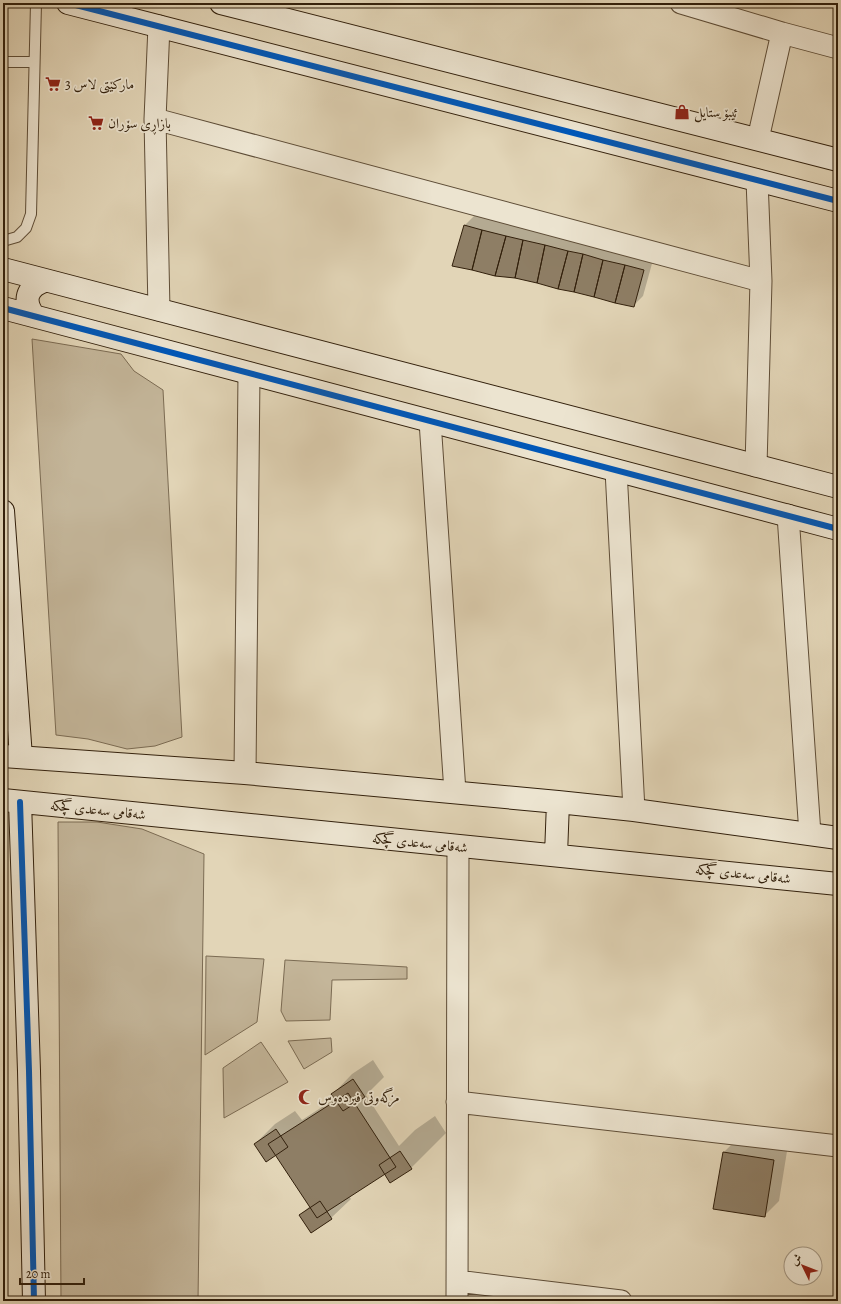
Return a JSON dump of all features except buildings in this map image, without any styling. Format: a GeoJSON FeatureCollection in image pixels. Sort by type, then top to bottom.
{"type":"FeatureCollection","features":[{"type":"Feature","properties":{"kind":"street"},"geometry":{"type":"LineString","coordinates":[[68,3],[838,200]]}},
{"type":"Feature","properties":{"kind":"street"},"geometry":{"type":"LineString","coordinates":[[221,3],[838,160]]}},
{"type":"Feature","properties":{"kind":"street"},"geometry":{"type":"LineString","coordinates":[[681,3],[838,48]]}},
{"type":"Feature","properties":{"kind":"street"},"geometry":{"type":"LineString","coordinates":[[159,26],[155,119],[159,310]]}},
{"type":"Feature","properties":{"kind":"street"},"geometry":{"type":"LineString","coordinates":[[758,139],[782,33]]}},
{"type":"Feature","properties":{"kind":"street"},"geometry":{"type":"LineString","coordinates":[[155,119],[761,281]]}},
{"type":"Feature","properties":{"kind":"street"},"geometry":{"type":"LineString","coordinates":[[756,466],[761,281],[757,180]]}},
{"type":"Feature","properties":{"kind":"street"},"geometry":{"type":"LineString","coordinates":[[3,269],[44,281],[838,487]]}},
{"type":"Feature","properties":{"kind":"street"},"geometry":{"type":"LineString","coordinates":[[34,316],[29,310],[27,303],[28,295],[31,289],[44,281]]}},
{"type":"Feature","properties":{"kind":"street"},"geometry":{"type":"LineString","coordinates":[[3,308],[838,528]]}},
{"type":"Feature","properties":{"kind":"street"},"geometry":{"type":"LineString","coordinates":[[245,773],[249,373]]}},
{"type":"Feature","properties":{"kind":"street"},"geometry":{"type":"LineString","coordinates":[[430,421],[455,792]]}},
{"type":"Feature","properties":{"kind":"street"},"geometry":{"type":"LineString","coordinates":[[616,470],[634,810]]}},
{"type":"Feature","properties":{"kind":"street"},"geometry":{"type":"LineString","coordinates":[[3,511],[12,756],[245,773],[558,802],[634,810],[838,838]]}},
{"type":"Feature","properties":{"kind":"street"},"geometry":{"type":"LineString","coordinates":[[788,515],[810,834]]}},
{"type":"Feature","properties":{"kind":"street"},"geometry":{"type":"LineString","coordinates":[[12,801],[29,1063],[34,1301]]}},
{"type":"Feature","properties":{"kind":"street","name":"شەقامی سەعدی گچکە"},"geometry":{"type":"LineString","coordinates":[[12,801],[838,884]]}},
{"type":"Feature","properties":{"kind":"street"},"geometry":{"type":"LineString","coordinates":[[556,855],[558,802]]}},
{"type":"Feature","properties":{"kind":"street"},"geometry":{"type":"LineString","coordinates":[[458,846],[457,1291],[621,1301]]}},
{"type":"Feature","properties":{"kind":"street"},"geometry":{"type":"LineString","coordinates":[[457,1102],[838,1146]]}},
{"type":"Feature","properties":{"kind":"lane"},"geometry":{"type":"LineString","coordinates":[[3,240],[17,238],[26,228],[32,214],[36,3]]}},
{"type":"Feature","properties":{"kind":"lane"},"geometry":{"type":"LineString","coordinates":[[3,62],[34,62]]}},
{"type":"Feature","properties":{"kind":"shaded area"},"geometry":{"type":"Polygon","coordinates":[[[32,339],[121,354],[134,371],[163,390],[182,737],[155,746],[127,749],[88,739],[56,735],[32,339]]]}},
{"type":"Feature","properties":{"kind":"shaded area"},"geometry":{"type":"Polygon","coordinates":[[[58,822],[97,822],[142,829],[204,854],[198,1301],[61,1301],[58,822]]]}},
{"type":"Feature","properties":{"kind":"shaded area"},"geometry":{"type":"Polygon","coordinates":[[[206,956],[264,959],[257,1022],[205,1055],[206,956]]]}},
{"type":"Feature","properties":{"kind":"shaded area"},"geometry":{"type":"Polygon","coordinates":[[[285,960],[407,967],[407,979],[332,980],[330,1020],[286,1021],[281,1011],[285,960]]]}},
{"type":"Feature","properties":{"kind":"shaded area"},"geometry":{"type":"Polygon","coordinates":[[[331,1038],[332,1052],[304,1069],[288,1041],[331,1038]]]}},
{"type":"Feature","properties":{"kind":"shaded area"},"geometry":{"type":"Polygon","coordinates":[[[261,1042],[288,1082],[224,1118],[223,1068],[261,1042]]]}},
{"type":"Feature","properties":{"kind":"cycle path"},"geometry":{"type":"LineString","coordinates":[[68,3],[838,201]]}},
{"type":"Feature","properties":{"kind":"cycle path"},"geometry":{"type":"LineString","coordinates":[[3,308],[838,529]]}},
{"type":"Feature","properties":{"kind":"cycle path"},"geometry":{"type":"LineString","coordinates":[[20,802],[29,1071],[34,1301]]}},
{"type":"Feature","properties":{"kind":"place","name":"مارکێتی لاس 3"},"geometry":{"type":"Point","coordinates":[53,84]}},
{"type":"Feature","properties":{"kind":"place","name":"ئیبۆ ستایل"},"geometry":{"type":"Point","coordinates":[682,112]}},
{"type":"Feature","properties":{"kind":"place","name":"بازاڕی سۆران"},"geometry":{"type":"Point","coordinates":[96,123]}},
{"type":"Feature","properties":{"kind":"place","name":"مزگەوتی فیردەوس"},"geometry":{"type":"Point","coordinates":[306,1097]}}]}
